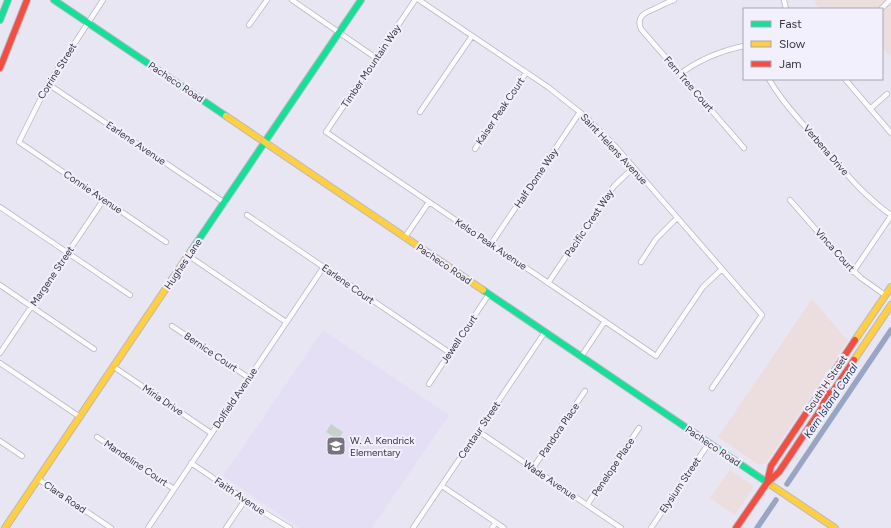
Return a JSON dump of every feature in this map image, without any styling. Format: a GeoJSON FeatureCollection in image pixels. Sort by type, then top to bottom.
{"type":"FeatureCollection","features":[{"type":"Feature","properties":{"kind":"main road"},"geometry":{"type":"LineString","coordinates":[[0,20],[8,0]]}},
{"type":"Feature","properties":{"kind":"main road"},"geometry":{"type":"LineString","coordinates":[[0,68],[27,0]]}},
{"type":"Feature","properties":{"kind":"main road","name":"Pacheco Road"},"geometry":{"type":"LineString","coordinates":[[54,0],[835,528]]}},
{"type":"Feature","properties":{"kind":"main road","name":"Hughes Lane"},"geometry":{"type":"LineString","coordinates":[[5,528],[361,0]]}},
{"type":"Feature","properties":{"kind":"main road","name":"South H Street"},"geometry":{"type":"LineString","coordinates":[[767,483],[771,466],[891,287]]}},
{"type":"Feature","properties":{"kind":"main road"},"geometry":{"type":"LineString","coordinates":[[868,340],[886,305],[887,301],[885,295]]}},
{"type":"Feature","properties":{"kind":"main road","name":"South H Street"},"geometry":{"type":"LineString","coordinates":[[736,528],[767,483],[779,472],[891,305]]}},
{"type":"Feature","properties":{"kind":"main road"},"geometry":{"type":"LineString","coordinates":[[810,427],[827,393],[825,386]]}},
{"type":"Feature","properties":{"kind":"street","name":"Corrine Street"},"geometry":{"type":"LineString","coordinates":[[19,142],[48,84],[103,0]]}},
{"type":"Feature","properties":{"kind":"street"},"geometry":{"type":"LineString","coordinates":[[250,25],[267,0]]}},
{"type":"Feature","properties":{"kind":"street"},"geometry":{"type":"LineString","coordinates":[[292,0],[376,58]]}},
{"type":"Feature","properties":{"kind":"street","name":"Timber Mountain Way"},"geometry":{"type":"LineString","coordinates":[[326,132],[415,0]]}},
{"type":"Feature","properties":{"kind":"street","name":"Saint Helens Avenue"},"geometry":{"type":"LineString","coordinates":[[419,0],[562,98],[599,129],[762,315],[712,388]]}},
{"type":"Feature","properties":{"kind":"street"},"geometry":{"type":"LineString","coordinates":[[664,2],[674,0]]}},
{"type":"Feature","properties":{"kind":"street"},"geometry":{"type":"LineString","coordinates":[[882,8],[890,0]]}},
{"type":"Feature","properties":{"kind":"street","name":"Fern Tree Court"},"geometry":{"type":"LineString","coordinates":[[664,2],[646,12],[640,18],[639,24],[641,29],[744,148]]}},
{"type":"Feature","properties":{"kind":"street"},"geometry":{"type":"LineString","coordinates":[[420,112],[472,36]]}},
{"type":"Feature","properties":{"kind":"street"},"geometry":{"type":"LineString","coordinates":[[680,74],[708,56],[728,49],[743,46]]}},
{"type":"Feature","properties":{"kind":"street","name":"Kaiser Peak Court"},"geometry":{"type":"LineString","coordinates":[[475,149],[526,73]]}},
{"type":"Feature","properties":{"kind":"street","name":"Verbena Drive"},"geometry":{"type":"LineString","coordinates":[[770,80],[781,98],[860,189],[876,204],[891,215]]}},
{"type":"Feature","properties":{"kind":"street"},"geometry":{"type":"LineString","coordinates":[[846,80],[891,134]]}},
{"type":"Feature","properties":{"kind":"street","name":"Earlene Avenue"},"geometry":{"type":"LineString","coordinates":[[48,84],[225,203]]}},
{"type":"Feature","properties":{"kind":"street"},"geometry":{"type":"LineString","coordinates":[[870,109],[887,94]]}},
{"type":"Feature","properties":{"kind":"street","name":"Half Dome Way"},"geometry":{"type":"LineString","coordinates":[[491,244],[580,112]]}},
{"type":"Feature","properties":{"kind":"street","name":"Kelso Peak Avenue"},"geometry":{"type":"LineString","coordinates":[[326,132],[656,356],[703,287],[722,269]]}},
{"type":"Feature","properties":{"kind":"street","name":"Connie Avenue"},"geometry":{"type":"LineString","coordinates":[[19,142],[166,242]]}},
{"type":"Feature","properties":{"kind":"street","name":"Pacific Crest Way"},"geometry":{"type":"LineString","coordinates":[[548,283],[614,186],[633,168]]}},
{"type":"Feature","properties":{"kind":"street","name":"Margene Street"},"geometry":{"type":"LineString","coordinates":[[0,353],[104,199]]}},
{"type":"Feature","properties":{"kind":"street","name":"Vinca Court"},"geometry":{"type":"LineString","coordinates":[[790,200],[853,272],[885,295]]}},
{"type":"Feature","properties":{"kind":"street"},"geometry":{"type":"LineString","coordinates":[[405,237],[429,202]]}},
{"type":"Feature","properties":{"kind":"street"},"geometry":{"type":"LineString","coordinates":[[0,207],[130,295]]}},
{"type":"Feature","properties":{"kind":"street","name":"Earlene Court"},"geometry":{"type":"LineString","coordinates":[[247,215],[450,353]]}},
{"type":"Feature","properties":{"kind":"street"},"geometry":{"type":"LineString","coordinates":[[853,272],[891,215]]}},
{"type":"Feature","properties":{"kind":"street"},"geometry":{"type":"LineString","coordinates":[[641,262],[656,239],[677,218]]}},
{"type":"Feature","properties":{"kind":"street"},"geometry":{"type":"LineString","coordinates":[[188,256],[286,322]]}},
{"type":"Feature","properties":{"kind":"street","name":"Dolfield Avenue"},"geometry":{"type":"LineString","coordinates":[[148,528],[323,268]]}},
{"type":"Feature","properties":{"kind":"street"},"geometry":{"type":"LineString","coordinates":[[0,285],[94,349]]}},
{"type":"Feature","properties":{"kind":"street","name":"Jewell Court"},"geometry":{"type":"LineString","coordinates":[[428,384],[489,294]]}},
{"type":"Feature","properties":{"kind":"street"},"geometry":{"type":"LineString","coordinates":[[581,357],[605,321]]}},
{"type":"Feature","properties":{"kind":"street","name":"Bernice Court"},"geometry":{"type":"LineString","coordinates":[[172,326],[249,378]]}},
{"type":"Feature","properties":{"kind":"street","name":"Centaur Street"},"geometry":{"type":"LineString","coordinates":[[413,528],[545,332]]}},
{"type":"Feature","properties":{"kind":"street"},"geometry":{"type":"LineString","coordinates":[[0,363],[80,417]]}},
{"type":"Feature","properties":{"kind":"street","name":"Miria Drive"},"geometry":{"type":"LineString","coordinates":[[114,367],[211,433]]}},
{"type":"Feature","properties":{"kind":"street","name":"Pandora Place"},"geometry":{"type":"LineString","coordinates":[[533,468],[585,391]]}},
{"type":"Feature","properties":{"kind":"street","name":"Penelope Place"},"geometry":{"type":"LineString","coordinates":[[587,505],[639,428]]}},
{"type":"Feature","properties":{"kind":"street","name":"Wade Avenue"},"geometry":{"type":"LineString","coordinates":[[478,432],[621,528]]}},
{"type":"Feature","properties":{"kind":"street","name":"Mandeline Court"},"geometry":{"type":"LineString","coordinates":[[97,438],[174,489]]}},
{"type":"Feature","properties":{"kind":"street"},"geometry":{"type":"LineString","coordinates":[[0,441],[22,456]]}},
{"type":"Feature","properties":{"kind":"street","name":"Elysium Street"},"geometry":{"type":"LineString","coordinates":[[651,528],[709,443]]}},
{"type":"Feature","properties":{"kind":"street","name":"Faith Avenue"},"geometry":{"type":"LineString","coordinates":[[191,464],[290,528]]}},
{"type":"Feature","properties":{"kind":"street","name":"Clara Road"},"geometry":{"type":"LineString","coordinates":[[38,479],[111,528]]}},
{"type":"Feature","properties":{"kind":"street"},"geometry":{"type":"LineString","coordinates":[[442,486],[504,528]]}},
{"type":"Feature","properties":{"kind":"street"},"geometry":{"type":"LineString","coordinates":[[226,528],[245,500]]}},
{"type":"Feature","properties":{"kind":"street"},"geometry":{"type":"LineString","coordinates":[[492,528],[496,523]]}},
{"type":"Feature","properties":{"kind":"shaded area"},"geometry":{"type":"Polygon","coordinates":[[[815,0],[891,0],[891,56],[883,50],[883,8],[820,8],[816,5],[815,0]]]}},
{"type":"Feature","properties":{"kind":"shaded area"},"geometry":{"type":"Polygon","coordinates":[[[812,299],[848,341],[766,463],[759,465],[718,437],[812,299]]]}},
{"type":"Feature","properties":{"kind":"shaded area","name":"W. A. Kendrick Elementary"},"geometry":{"type":"Polygon","coordinates":[[[323,330],[449,415],[372,528],[299,528],[223,476],[323,330]]]}},
{"type":"Feature","properties":{"kind":"shaded area"},"geometry":{"type":"Polygon","coordinates":[[[331,424],[343,432],[338,440],[326,432],[331,424]]]}},
{"type":"Feature","properties":{"kind":"shaded area"},"geometry":{"type":"Polygon","coordinates":[[[730,470],[751,484],[753,487],[735,515],[710,498],[730,470]]]}},
{"type":"Feature","properties":{"kind":"waterway","name":"Kern Island Canal"},"geometry":{"type":"LineString","coordinates":[[787,484],[891,330]]}},
{"type":"Feature","properties":{"kind":"waterway","name":"Kern Island Canal"},"geometry":{"type":"LineString","coordinates":[[757,528],[776,500]]}},
{"type":"Feature","properties":{"kind":"traffic: fast"},"geometry":{"type":"LineString","coordinates":[[0,20],[8,0]]}},
{"type":"Feature","properties":{"kind":"traffic: fast"},"geometry":{"type":"LineString","coordinates":[[54,0],[226,116]]}},
{"type":"Feature","properties":{"kind":"traffic: fast"},"geometry":{"type":"LineString","coordinates":[[191,251],[361,0]]}},
{"type":"Feature","properties":{"kind":"traffic: fast"},"geometry":{"type":"LineString","coordinates":[[483,290],[771,485]]}},
{"type":"Feature","properties":{"kind":"traffic: slow"},"geometry":{"type":"LineString","coordinates":[[226,116],[483,290]]}},
{"type":"Feature","properties":{"kind":"traffic: slow"},"geometry":{"type":"LineString","coordinates":[[5,528],[191,251]]}},
{"type":"Feature","properties":{"kind":"traffic: slow"},"geometry":{"type":"LineString","coordinates":[[855,340],[891,287]]}},
{"type":"Feature","properties":{"kind":"traffic: slow"},"geometry":{"type":"LineString","coordinates":[[854,360],[891,305]]}},
{"type":"Feature","properties":{"kind":"traffic: slow"},"geometry":{"type":"LineString","coordinates":[[771,485],[835,528]]}},
{"type":"Feature","properties":{"kind":"traffic: jam"},"geometry":{"type":"LineString","coordinates":[[0,68],[27,0]]}},
{"type":"Feature","properties":{"kind":"traffic: jam"},"geometry":{"type":"LineString","coordinates":[[767,483],[771,466],[855,340]]}},
{"type":"Feature","properties":{"kind":"traffic: jam"},"geometry":{"type":"LineString","coordinates":[[736,528],[767,483],[779,472],[854,360]]}},
{"type":"Feature","properties":{"kind":"traffic: jam"},"geometry":{"type":"LineString","coordinates":[[822,402],[827,392],[825,386]]}},
{"type":"Feature","properties":{"kind":"place","name":"W. A. Kendrick Elementary"},"geometry":{"type":"Point","coordinates":[336,446]}}]}
